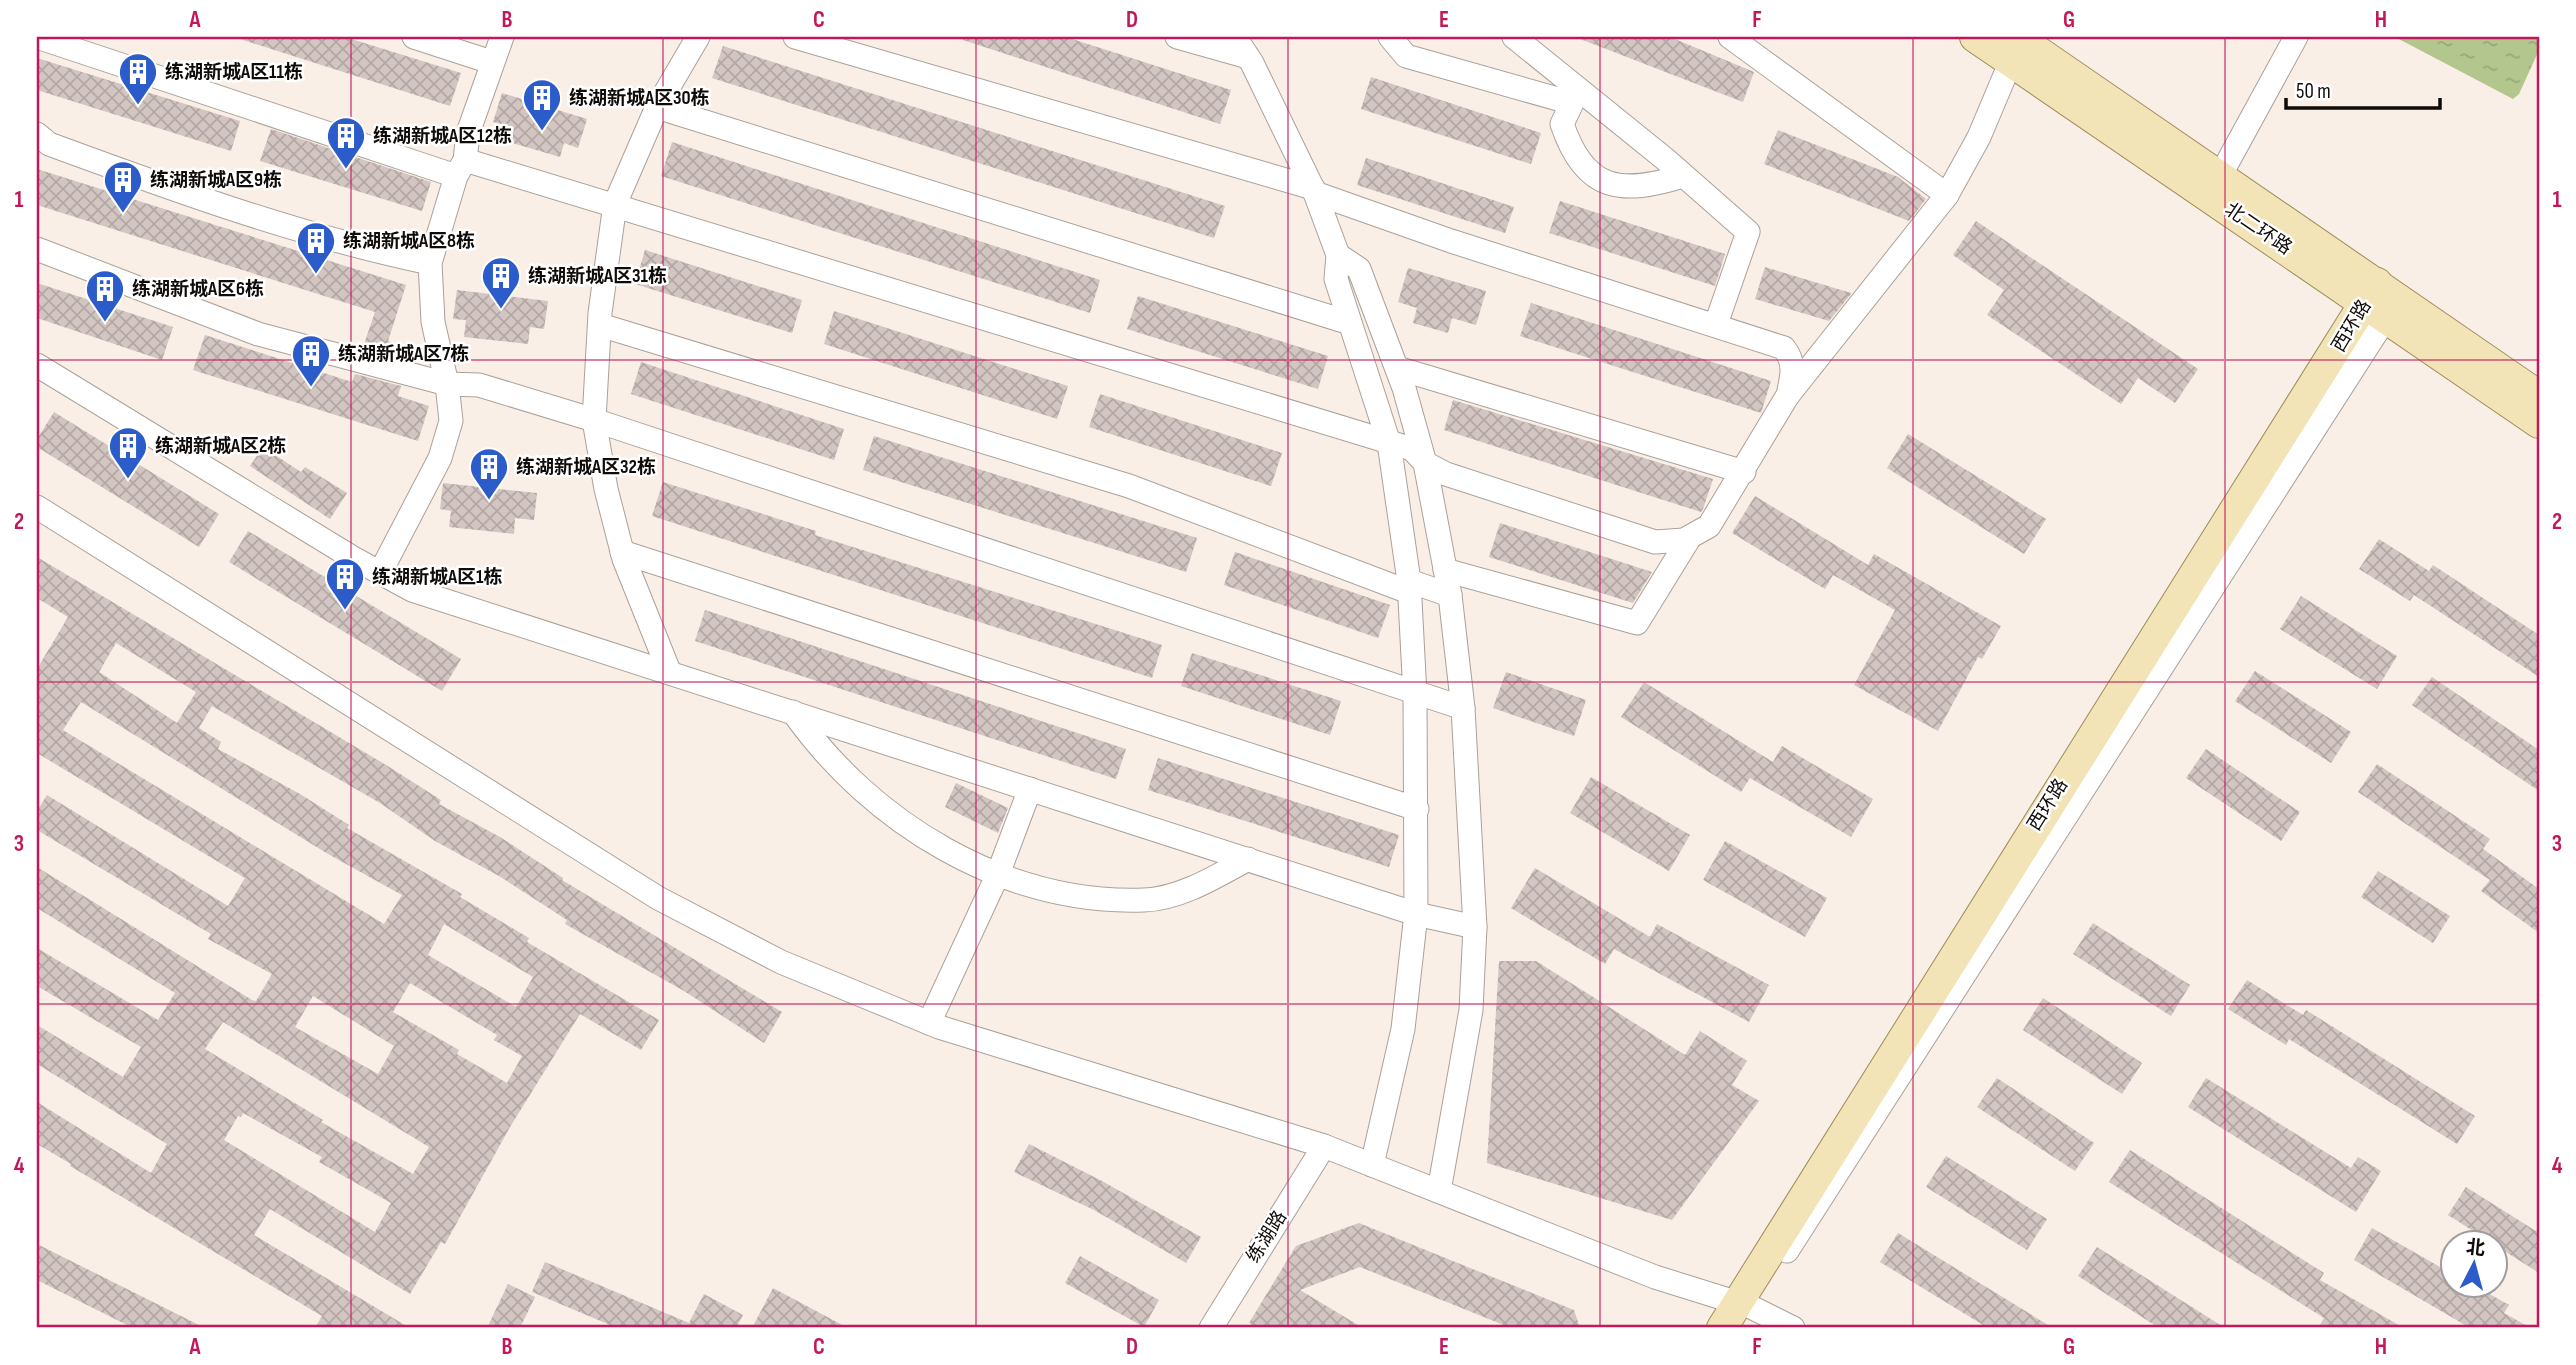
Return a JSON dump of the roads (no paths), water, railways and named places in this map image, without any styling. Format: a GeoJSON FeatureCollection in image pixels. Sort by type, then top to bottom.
{"type":"FeatureCollection","features":[{"type":"Feature","properties":{"kind":"main road","name":"北二环路"},"geometry":{"type":"LineString","coordinates":[[1975,37],[2014,49],[2220,176],[2539,423]]}},
{"type":"Feature","properties":{"kind":"main road","name":"北二环路"},"geometry":{"type":"LineString","coordinates":[[2014,49],[2382,300],[2539,396]]}},
{"type":"Feature","properties":{"kind":"main road","name":"西环路"},"geometry":{"type":"LineString","coordinates":[[1722,1328],[1743,1313],[2382,300]]}},
{"type":"Feature","properties":{"kind":"street"},"geometry":{"type":"LineString","coordinates":[[37,37],[460,168],[615,204],[1412,449],[1425,463],[1446,474],[1655,542],[1690,537],[1709,526],[1788,395],[1947,195],[1979,137],[2014,49]]}},
{"type":"Feature","properties":{"kind":"street"},"geometry":{"type":"LineString","coordinates":[[414,37],[491,62]]}},
{"type":"Feature","properties":{"kind":"street"},"geometry":{"type":"LineString","coordinates":[[380,573],[440,458],[451,421],[447,384],[433,322],[430,263],[460,168],[468,133],[502,37]]}},
{"type":"Feature","properties":{"kind":"street"},"geometry":{"type":"LineString","coordinates":[[669,671],[622,552],[606,489],[594,420],[600,325],[615,204],[657,107],[698,37]]}},
{"type":"Feature","properties":{"kind":"street"},"geometry":{"type":"LineString","coordinates":[[795,37],[1314,191],[1451,241],[1784,348],[1792,358],[1793,377],[1788,395]]}},
{"type":"Feature","properties":{"kind":"street"},"geometry":{"type":"LineString","coordinates":[[1177,37],[1248,58]]}},
{"type":"Feature","properties":{"kind":"street"},"geometry":{"type":"LineString","coordinates":[[1235,37],[1314,191],[1338,255],[1336,279],[1389,443],[1409,587],[1415,695],[1416,914],[1403,1029],[1372,1165]]}},
{"type":"Feature","properties":{"kind":"street"},"geometry":{"type":"LineString","coordinates":[[1390,37],[1406,56],[1572,103],[1562,124],[1569,144],[1585,170],[1612,184],[1644,187],[1683,176]]}},
{"type":"Feature","properties":{"kind":"street"},"geometry":{"type":"LineString","coordinates":[[1514,37],[1748,232],[1716,324]]}},
{"type":"Feature","properties":{"kind":"street"},"geometry":{"type":"LineString","coordinates":[[1730,37],[1947,195]]}},
{"type":"Feature","properties":{"kind":"street"},"geometry":{"type":"LineString","coordinates":[[2220,176],[2296,37]]}},
{"type":"Feature","properties":{"kind":"street"},"geometry":{"type":"LineString","coordinates":[[657,107],[1350,323]]}},
{"type":"Feature","properties":{"kind":"street"},"geometry":{"type":"LineString","coordinates":[[37,134],[49,144],[142,178],[352,247],[430,263]]}},
{"type":"Feature","properties":{"kind":"street"},"geometry":{"type":"LineString","coordinates":[[37,249],[258,334],[447,384],[479,385],[594,420],[1415,695],[1463,708]]}},
{"type":"Feature","properties":{"kind":"street"},"geometry":{"type":"LineString","coordinates":[[1338,255],[1359,269],[1396,368],[1425,463],[1450,595],[1463,708],[1475,927],[1470,1026],[1439,1191]]}},
{"type":"Feature","properties":{"kind":"street"},"geometry":{"type":"LineString","coordinates":[[600,325],[1129,486],[1409,587],[1450,595]]}},
{"type":"Feature","properties":{"kind":"street"},"geometry":{"type":"LineString","coordinates":[[37,365],[412,590],[1416,914],[1475,927]]}},
{"type":"Feature","properties":{"kind":"street"},"geometry":{"type":"LineString","coordinates":[[1396,368],[1744,472]]}},
{"type":"Feature","properties":{"kind":"street"},"geometry":{"type":"LineString","coordinates":[[37,507],[658,898],[781,962],[929,1023],[1324,1146],[1743,1313],[1793,1328]]}},
{"type":"Feature","properties":{"kind":"street"},"geometry":{"type":"LineString","coordinates":[[1445,570],[1637,624],[1690,537]]}},
{"type":"Feature","properties":{"kind":"street"},"geometry":{"type":"LineString","coordinates":[[622,552],[1417,809]]}},
{"type":"Feature","properties":{"kind":"street"},"geometry":{"type":"LineString","coordinates":[[793,712],[821,749],[880,807],[922,836],[998,874],[1039,887],[1094,897],[1146,900],[1214,878],[1248,859]]}},
{"type":"Feature","properties":{"kind":"street"},"geometry":{"type":"LineString","coordinates":[[929,1023],[998,874],[1031,789]]}},
{"type":"Feature","properties":{"kind":"street","name":"练湖路"},"geometry":{"type":"LineString","coordinates":[[1211,1328],[1324,1146]]}},
{"type":"Feature","properties":{"kind":"water"},"geometry":{"type":"Polygon","coordinates":[[[2395,37],[2539,37],[2539,50],[2519,94],[2513,99],[2395,37]]]}},
{"type":"Feature","properties":{"kind":"place","name":"练湖新城A区11栋"},"geometry":{"type":"Point","coordinates":[138,106]}},
{"type":"Feature","properties":{"kind":"place","name":"练湖新城A区30栋"},"geometry":{"type":"Point","coordinates":[542,132]}},
{"type":"Feature","properties":{"kind":"place","name":"练湖新城A区12栋"},"geometry":{"type":"Point","coordinates":[346,170]}},
{"type":"Feature","properties":{"kind":"place","name":"练湖新城A区9栋"},"geometry":{"type":"Point","coordinates":[123,214]}},
{"type":"Feature","properties":{"kind":"place","name":"练湖新城A区8栋"},"geometry":{"type":"Point","coordinates":[316,275]}},
{"type":"Feature","properties":{"kind":"place","name":"练湖新城A区31栋"},"geometry":{"type":"Point","coordinates":[501,310]}},
{"type":"Feature","properties":{"kind":"place","name":"练湖新城A区6栋"},"geometry":{"type":"Point","coordinates":[105,323]}},
{"type":"Feature","properties":{"kind":"place","name":"练湖新城A区7栋"},"geometry":{"type":"Point","coordinates":[311,388]}},
{"type":"Feature","properties":{"kind":"place","name":"练湖新城A区2栋"},"geometry":{"type":"Point","coordinates":[128,480]}},
{"type":"Feature","properties":{"kind":"place","name":"练湖新城A区32栋"},"geometry":{"type":"Point","coordinates":[489,501]}},
{"type":"Feature","properties":{"kind":"place","name":"练湖新城A区1栋"},"geometry":{"type":"Point","coordinates":[345,611]}}]}
